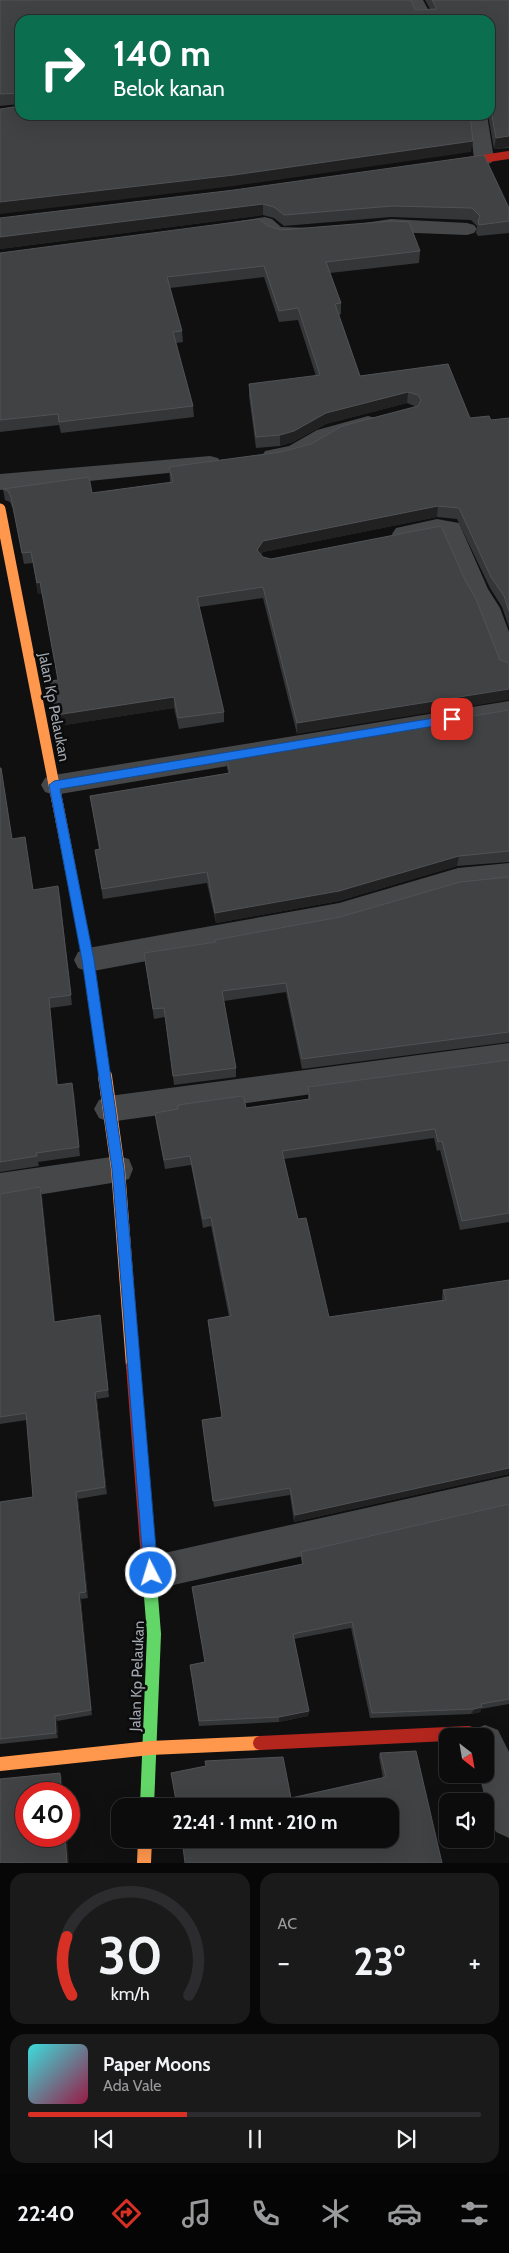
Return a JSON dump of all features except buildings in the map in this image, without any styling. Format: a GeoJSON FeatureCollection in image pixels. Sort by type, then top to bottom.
{"type":"FeatureCollection","features":[{"type":"Feature","properties":{"kind":"street"},"geometry":{"type":"LineString","coordinates":[[414,0],[422,15]]}},
{"type":"Feature","properties":{"kind":"street"},"geometry":{"type":"LineString","coordinates":[[479,120],[484,159]]}},
{"type":"Feature","properties":{"kind":"street"},"geometry":{"type":"LineString","coordinates":[[436,166],[509,155]]}},
{"type":"Feature","properties":{"kind":"street"},"geometry":{"type":"LineString","coordinates":[[212,230],[265,223],[272,232],[278,234],[327,230]]}},
{"type":"Feature","properties":{"kind":"street"},"geometry":{"type":"LineString","coordinates":[[354,228],[391,225],[467,229]]}},
{"type":"Feature","properties":{"kind":"street"},"geometry":{"type":"LineString","coordinates":[[0,482],[244,460],[295,452],[334,432],[389,417]]}},
{"type":"Feature","properties":{"kind":"street","name":"Jalan Kp Pelaukan"},"geometry":{"type":"LineString","coordinates":[[0,509],[88,960],[118,1169],[151,1573],[154,1634],[147,1798]]}},
{"type":"Feature","properties":{"kind":"street"},"geometry":{"type":"LineString","coordinates":[[379,538],[438,527],[449,527],[477,590],[488,608],[509,664]]}},
{"type":"Feature","properties":{"kind":"street"},"geometry":{"type":"LineString","coordinates":[[54,785],[509,710]]}},
{"type":"Feature","properties":{"kind":"street"},"geometry":{"type":"LineString","coordinates":[[88,960],[339,914],[458,879],[509,874]]}},
{"type":"Feature","properties":{"kind":"street"},"geometry":{"type":"LineString","coordinates":[[109,1109],[509,1055]]}},
{"type":"Feature","properties":{"kind":"street"},"geometry":{"type":"LineString","coordinates":[[0,1186],[118,1169]]}},
{"type":"Feature","properties":{"kind":"street"},"geometry":{"type":"LineString","coordinates":[[151,1573],[509,1493]]}},
{"type":"Feature","properties":{"kind":"street"},"geometry":{"type":"LineString","coordinates":[[0,1764],[150,1748],[439,1734]]}},
{"type":"Feature","properties":{"kind":"street"},"geometry":{"type":"LineString","coordinates":[[494,1761],[509,1819]]}},
{"type":"Feature","properties":{"kind":"street"},"geometry":{"type":"LineString","coordinates":[[144,1863],[145,1848]]}},
{"type":"Feature","properties":{"kind":"traffic: fast"},"geometry":{"type":"LineString","coordinates":[[64,836],[88,960],[103,1066]]}},
{"type":"Feature","properties":{"kind":"traffic: fast"},"geometry":{"type":"LineString","coordinates":[[147,1798],[154,1634],[150,1584]]}},
{"type":"Feature","properties":{"kind":"traffic: slow"},"geometry":{"type":"LineString","coordinates":[[0,509],[64,836]]}},
{"type":"Feature","properties":{"kind":"traffic: slow"},"geometry":{"type":"LineString","coordinates":[[103,1066],[118,1169],[133,1366]]}},
{"type":"Feature","properties":{"kind":"traffic: slow"},"geometry":{"type":"LineString","coordinates":[[0,1764],[150,1748],[260,1743]]}},
{"type":"Feature","properties":{"kind":"traffic: slow"},"geometry":{"type":"LineString","coordinates":[[144,1863],[145,1848]]}},
{"type":"Feature","properties":{"kind":"traffic: jam"},"geometry":{"type":"LineString","coordinates":[[449,164],[509,155]]}},
{"type":"Feature","properties":{"kind":"traffic: jam"},"geometry":{"type":"LineString","coordinates":[[133,1366],[150,1584]]}},
{"type":"Feature","properties":{"kind":"traffic: jam"},"geometry":{"type":"LineString","coordinates":[[260,1743],[439,1734]]}},
{"type":"Feature","properties":{"kind":"route"},"geometry":{"type":"LineString","coordinates":[[151,1573],[118,1169],[88,960],[54,785],[452,719]]}}]}
